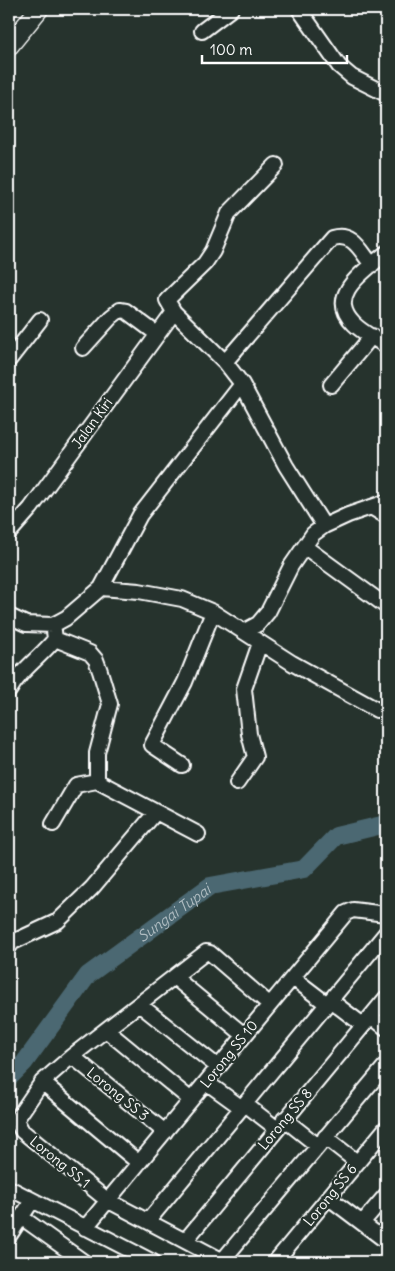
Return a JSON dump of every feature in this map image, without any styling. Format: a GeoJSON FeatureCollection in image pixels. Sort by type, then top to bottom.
{"type":"FeatureCollection","features":[{"type":"Feature","properties":{"kind":"main road"},"geometry":{"type":"LineString","coordinates":[[9,46],[39,9]]}},
{"type":"Feature","properties":{"kind":"street"},"geometry":{"type":"LineString","coordinates":[[202,30],[231,9]]}},
{"type":"Feature","properties":{"kind":"street"},"geometry":{"type":"LineString","coordinates":[[298,9],[339,66],[352,77],[386,94]]}},
{"type":"Feature","properties":{"kind":"street"},"geometry":{"type":"LineString","coordinates":[[276,165],[229,213],[213,251],[205,263],[168,297],[168,306],[224,362],[242,384],[286,466],[324,526]]}},
{"type":"Feature","properties":{"kind":"street"},"geometry":{"type":"LineString","coordinates":[[224,362],[332,238],[342,235],[350,238],[372,265]]}},
{"type":"Feature","properties":{"kind":"street"},"geometry":{"type":"LineString","coordinates":[[386,253],[349,286],[344,300],[345,312],[355,325],[386,346]]}},
{"type":"Feature","properties":{"kind":"street"},"geometry":{"type":"LineString","coordinates":[[83,348],[111,316],[120,310],[126,311],[156,334]]}},
{"type":"Feature","properties":{"kind":"street","name":"Jalan Kiri"},"geometry":{"type":"LineString","coordinates":[[9,534],[31,508],[156,334],[174,312]]}},
{"type":"Feature","properties":{"kind":"street"},"geometry":{"type":"LineString","coordinates":[[9,360],[40,320]]}},
{"type":"Feature","properties":{"kind":"street"},"geometry":{"type":"LineString","coordinates":[[331,384],[372,336]]}},
{"type":"Feature","properties":{"kind":"street"},"geometry":{"type":"LineString","coordinates":[[9,616],[26,624],[53,625],[66,618],[101,588],[140,515],[242,384]]}},
{"type":"Feature","properties":{"kind":"street"},"geometry":{"type":"LineString","coordinates":[[245,631],[258,624],[268,612],[290,566],[313,534],[324,526],[371,506],[386,502]]}},
{"type":"Feature","properties":{"kind":"street"},"geometry":{"type":"LineString","coordinates":[[371,506],[386,516]]}},
{"type":"Feature","properties":{"kind":"street"},"geometry":{"type":"LineString","coordinates":[[305,547],[386,606]]}},
{"type":"Feature","properties":{"kind":"street"},"geometry":{"type":"LineString","coordinates":[[101,588],[139,591],[182,599],[212,612],[245,631],[260,643],[377,710]]}},
{"type":"Feature","properties":{"kind":"street"},"geometry":{"type":"LineString","coordinates":[[182,765],[152,745],[185,682],[212,612]]}},
{"type":"Feature","properties":{"kind":"street"},"geometry":{"type":"LineString","coordinates":[[9,691],[16,678],[29,664],[47,650],[55,639],[53,625]]}},
{"type":"Feature","properties":{"kind":"street"},"geometry":{"type":"LineString","coordinates":[[55,639],[90,653],[96,660],[110,704],[97,754],[97,781]]}},
{"type":"Feature","properties":{"kind":"street"},"geometry":{"type":"LineString","coordinates":[[237,783],[255,757],[249,734],[244,689],[260,643]]}},
{"type":"Feature","properties":{"kind":"street"},"geometry":{"type":"LineString","coordinates":[[53,824],[76,785],[97,781],[198,834]]}},
{"type":"Feature","properties":{"kind":"street"},"geometry":{"type":"LineString","coordinates":[[9,947],[13,942],[58,921],[92,888],[156,812]]}},
{"type":"Feature","properties":{"kind":"street","name":"Lorong SS 10"},"geometry":{"type":"LineString","coordinates":[[85,1228],[346,913],[353,910],[386,914]]}},
{"type":"Feature","properties":{"kind":"street"},"geometry":{"type":"LineString","coordinates":[[148,1221],[386,933]]}},
{"type":"Feature","properties":{"kind":"street"},"geometry":{"type":"LineString","coordinates":[[140,1163],[42,1082],[72,1056],[140,1005],[203,954],[210,953],[269,1004]]}},
{"type":"Feature","properties":{"kind":"street"},"geometry":{"type":"LineString","coordinates":[[174,977],[244,1035]]}},
{"type":"Feature","properties":{"kind":"street"},"geometry":{"type":"LineString","coordinates":[[293,978],[329,1002],[367,1021],[386,1028]]}},
{"type":"Feature","properties":{"kind":"street","name":"Lorong SS 8"},"geometry":{"type":"LineString","coordinates":[[185,1241],[386,998]]}},
{"type":"Feature","properties":{"kind":"street"},"geometry":{"type":"LineString","coordinates":[[140,1005],[218,1067]]}},
{"type":"Feature","properties":{"kind":"street"},"geometry":{"type":"LineString","coordinates":[[106,1030],[191,1100]]}},
{"type":"Feature","properties":{"kind":"street","name":"Lorong SS 3"},"geometry":{"type":"LineString","coordinates":[[72,1056],[165,1132]]}},
{"type":"Feature","properties":{"kind":"street"},"geometry":{"type":"LineString","coordinates":[[223,1262],[386,1065]]}},
{"type":"Feature","properties":{"kind":"street","name":"Lorong SS 1"},"geometry":{"type":"LineString","coordinates":[[42,1082],[16,1120],[22,1131],[107,1200],[223,1262]]}},
{"type":"Feature","properties":{"kind":"street"},"geometry":{"type":"LineString","coordinates":[[206,1082],[244,1106],[280,1124],[322,1141],[357,1162]]}},
{"type":"Feature","properties":{"kind":"street","name":"Lorong SS 6"},"geometry":{"type":"LineString","coordinates":[[274,1262],[386,1128]]}},
{"type":"Feature","properties":{"kind":"street"},"geometry":{"type":"LineString","coordinates":[[9,1188],[153,1262]]}},
{"type":"Feature","properties":{"kind":"street"},"geometry":{"type":"LineString","coordinates":[[362,1223],[386,1195]]}},
{"type":"Feature","properties":{"kind":"street"},"geometry":{"type":"LineString","coordinates":[[329,1198],[386,1241]]}},
{"type":"Feature","properties":{"kind":"street"},"geometry":{"type":"LineString","coordinates":[[9,1236],[32,1201]]}},
{"type":"Feature","properties":{"kind":"street"},"geometry":{"type":"LineString","coordinates":[[21,1217],[84,1262]]}},
{"type":"Feature","properties":{"kind":"waterway","name":"Sungai Tupai"},"geometry":{"type":"LineString","coordinates":[[9,1078],[24,1063],[88,975],[210,886],[304,869],[336,836],[386,824]]}}]}
